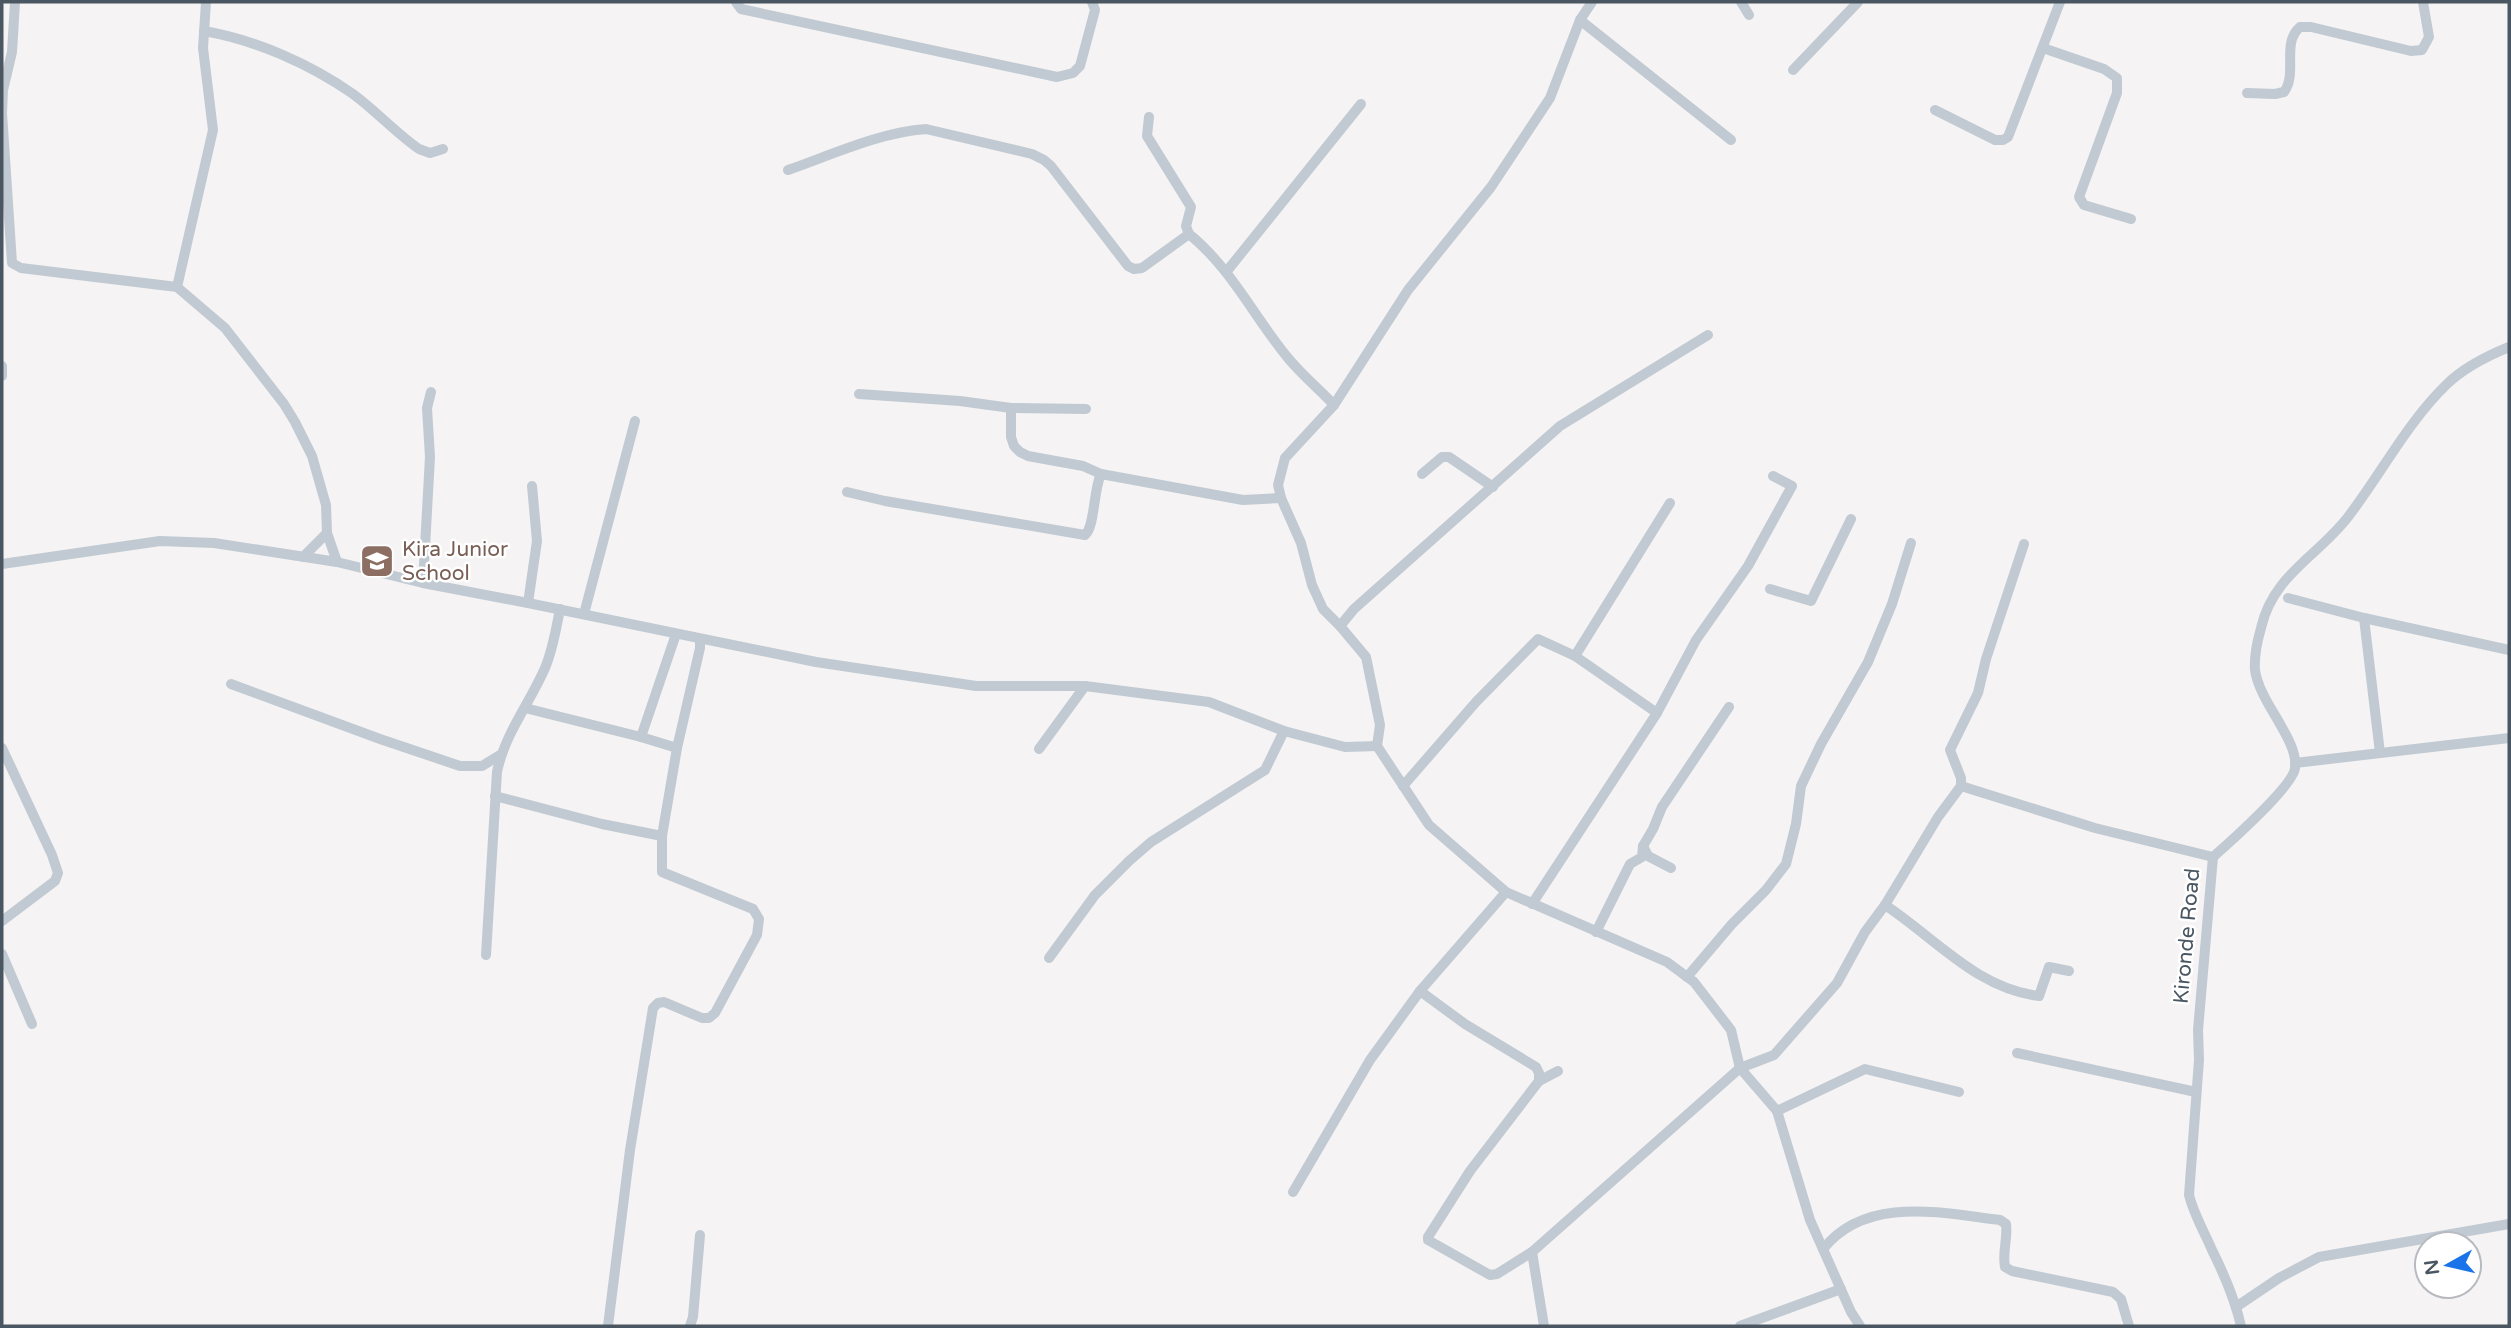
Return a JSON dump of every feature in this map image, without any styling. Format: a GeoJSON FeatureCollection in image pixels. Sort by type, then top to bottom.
{"type":"FeatureCollection","features":[{"type":"Feature","properties":{"kind":"street"},"geometry":{"type":"LineString","coordinates":[[15,2],[7,51],[2,113],[7,266],[177,287],[199,303],[225,328],[284,404],[312,456],[326,505],[327,534],[337,562]]}},
{"type":"Feature","properties":{"kind":"street"},"geometry":{"type":"LineString","coordinates":[[177,287],[214,130],[205,69],[206,2]]}},
{"type":"Feature","properties":{"kind":"street"},"geometry":{"type":"LineString","coordinates":[[736,2],[741,9],[1057,77],[1073,72],[1080,66],[1095,10],[1092,2]]}},
{"type":"Feature","properties":{"kind":"street"},"geometry":{"type":"LineString","coordinates":[[1592,2],[1580,20],[1550,98],[1491,187],[1408,290],[1334,405],[1285,458],[1278,485],[1280,498],[1301,543],[1312,585],[1323,609],[1366,657],[1380,725],[1377,746],[1429,825],[1506,892],[1667,962],[1694,982],[1731,1030],[1740,1068],[1777,1111],[1810,1220],[1860,1326]]}},
{"type":"Feature","properties":{"kind":"street"},"geometry":{"type":"LineString","coordinates":[[1741,2],[1749,15]]}},
{"type":"Feature","properties":{"kind":"street"},"geometry":{"type":"LineString","coordinates":[[1793,70],[1858,2]]}},
{"type":"Feature","properties":{"kind":"street"},"geometry":{"type":"LineString","coordinates":[[1934,110],[1995,140],[2003,140],[2010,132],[2060,2]]}},
{"type":"Feature","properties":{"kind":"street"},"geometry":{"type":"LineString","coordinates":[[2247,93],[2284,92],[2289,81],[2292,38],[2300,27],[2311,27],[2411,51],[2422,50],[2428,43],[2423,2]]}},
{"type":"Feature","properties":{"kind":"street"},"geometry":{"type":"LineString","coordinates":[[1580,20],[1731,140]]}},
{"type":"Feature","properties":{"kind":"street"},"geometry":{"type":"LineString","coordinates":[[204,31],[238,38],[303,65],[354,95],[419,149],[430,153],[443,149]]}},
{"type":"Feature","properties":{"kind":"street"},"geometry":{"type":"LineString","coordinates":[[2043,48],[2104,68],[2117,78],[2119,88],[2079,197],[2084,205],[2131,219]]}},
{"type":"Feature","properties":{"kind":"street"},"geometry":{"type":"LineString","coordinates":[[1227,271],[1361,104]]}},
{"type":"Feature","properties":{"kind":"street"},"geometry":{"type":"LineString","coordinates":[[1149,117],[1147,136],[1191,208],[1187,223],[1189,234],[1227,271],[1289,359],[1334,405]]}},
{"type":"Feature","properties":{"kind":"street"},"geometry":{"type":"LineString","coordinates":[[788,170],[890,135],[926,129],[1032,154],[1044,160],[1128,266],[1134,269],[1142,268],[1189,234]]}},
{"type":"Feature","properties":{"kind":"street"},"geometry":{"type":"LineString","coordinates":[[1340,626],[1354,609],[1560,426],[1708,335]]}},
{"type":"Feature","properties":{"kind":"street"},"geometry":{"type":"LineString","coordinates":[[2509,347],[2476,364],[2445,386],[2414,422],[2333,535],[2287,576],[2275,593],[2262,624],[2255,671],[2262,695],[2293,749],[2295,763],[2509,738]]}},
{"type":"Feature","properties":{"kind":"street"},"geometry":{"type":"LineString","coordinates":[[2,366],[2,376]]}},
{"type":"Feature","properties":{"kind":"street"},"geometry":{"type":"LineString","coordinates":[[423,583],[430,457],[428,408],[431,392]]}},
{"type":"Feature","properties":{"kind":"street"},"geometry":{"type":"LineString","coordinates":[[859,394],[960,401],[1011,408],[1086,409]]}},
{"type":"Feature","properties":{"kind":"street"},"geometry":{"type":"LineString","coordinates":[[1011,408],[1011,437],[1014,446],[1028,456],[1083,466],[1101,474],[1244,500],[1280,498]]}},
{"type":"Feature","properties":{"kind":"street"},"geometry":{"type":"LineString","coordinates":[[584,614],[635,421]]}},
{"type":"Feature","properties":{"kind":"street"},"geometry":{"type":"LineString","coordinates":[[1422,474],[1442,457],[1449,457],[1493,486]]}},
{"type":"Feature","properties":{"kind":"street"},"geometry":{"type":"LineString","coordinates":[[847,492],[885,501],[1085,535],[1091,526],[1094,495],[1101,474]]}},
{"type":"Feature","properties":{"kind":"street"},"geometry":{"type":"LineString","coordinates":[[1532,904],[1657,713],[1696,640],[1748,566],[1792,486],[1773,476]]}},
{"type":"Feature","properties":{"kind":"street"},"geometry":{"type":"LineString","coordinates":[[528,603],[537,541],[532,486]]}},
{"type":"Feature","properties":{"kind":"street"},"geometry":{"type":"LineString","coordinates":[[1575,656],[1670,503]]}},
{"type":"Feature","properties":{"kind":"street"},"geometry":{"type":"LineString","coordinates":[[1770,589],[1811,601],[1851,519]]}},
{"type":"Feature","properties":{"kind":"street"},"geometry":{"type":"LineString","coordinates":[[303,557],[327,534]]}},
{"type":"Feature","properties":{"kind":"street"},"geometry":{"type":"LineString","coordinates":[[2,565],[62,554],[177,540],[214,543],[337,562],[423,583],[816,662],[976,686],[1086,686],[1209,702],[1284,731],[1345,747],[1377,746]]}},
{"type":"Feature","properties":{"kind":"street"},"geometry":{"type":"LineString","coordinates":[[1686,977],[1766,890],[1786,864],[1796,824],[1801,786],[1821,744],[1868,662],[1892,604],[1911,543]]}},
{"type":"Feature","properties":{"kind":"street"},"geometry":{"type":"LineString","coordinates":[[1558,1071],[1539,1081],[1470,1171],[1428,1237],[1428,1240],[1490,1275],[1532,1252],[1740,1068],[1774,1055],[1837,983],[1865,932],[1885,905],[1938,817],[1961,786],[1961,778],[1950,750],[1979,693],[1986,659],[2024,544]]}},
{"type":"Feature","properties":{"kind":"street"},"geometry":{"type":"LineString","coordinates":[[2288,598],[2509,650]]}},
{"type":"Feature","properties":{"kind":"street"},"geometry":{"type":"LineString","coordinates":[[486,955],[495,796],[500,755],[545,667],[561,609]]}},
{"type":"Feature","properties":{"kind":"street"},"geometry":{"type":"LineString","coordinates":[[2364,618],[2380,753]]}},
{"type":"Feature","properties":{"kind":"street"},"geometry":{"type":"LineString","coordinates":[[641,737],[676,634]]}},
{"type":"Feature","properties":{"kind":"street"},"geometry":{"type":"LineString","coordinates":[[608,1326],[630,1150],[653,1008],[664,1002],[702,1018],[709,1018],[715,1013],[759,927],[759,919],[753,909],[662,872],[662,836],[677,748],[700,648],[699,639]]}},
{"type":"Feature","properties":{"kind":"street"},"geometry":{"type":"LineString","coordinates":[[1403,786],[1476,702],[1538,639],[1575,656],[1657,713]]}},
{"type":"Feature","properties":{"kind":"street"},"geometry":{"type":"LineString","coordinates":[[232,684],[460,766],[482,766],[500,755]]}},
{"type":"Feature","properties":{"kind":"street"},"geometry":{"type":"LineString","coordinates":[[1039,749],[1086,686]]}},
{"type":"Feature","properties":{"kind":"street"},"geometry":{"type":"LineString","coordinates":[[1596,932],[1630,864],[1642,857],[1643,846],[1662,807],[1730,707]]}},
{"type":"Feature","properties":{"kind":"street"},"geometry":{"type":"LineString","coordinates":[[525,708],[677,748]]}},
{"type":"Feature","properties":{"kind":"street"},"geometry":{"type":"LineString","coordinates":[[1049,958],[1095,895],[1129,861],[1151,842],[1265,770],[1284,731]]}},
{"type":"Feature","properties":{"kind":"street"},"geometry":{"type":"LineString","coordinates":[[2,748],[58,873],[55,881],[2,921]]}},
{"type":"Feature","properties":{"kind":"street","name":"Kironde Road"},"geometry":{"type":"LineString","coordinates":[[2241,1326],[2236,1307],[2193,1212],[2189,1195],[2198,1030],[2213,857],[2233,840],[2292,777],[2295,763]]}},
{"type":"Feature","properties":{"kind":"street"},"geometry":{"type":"LineString","coordinates":[[1961,786],[2095,828],[2213,857]]}},
{"type":"Feature","properties":{"kind":"street"},"geometry":{"type":"LineString","coordinates":[[495,796],[602,824],[662,836]]}},
{"type":"Feature","properties":{"kind":"street"},"geometry":{"type":"LineString","coordinates":[[1643,846],[1648,856],[1671,868]]}},
{"type":"Feature","properties":{"kind":"street"},"geometry":{"type":"LineString","coordinates":[[1293,1192],[1370,1060],[1420,991],[1506,892]]}},
{"type":"Feature","properties":{"kind":"street"},"geometry":{"type":"LineString","coordinates":[[1885,905],[1983,977],[2015,991],[2039,996],[2049,967],[2069,971]]}},
{"type":"Feature","properties":{"kind":"street"},"geometry":{"type":"LineString","coordinates":[[2,954],[32,1024]]}},
{"type":"Feature","properties":{"kind":"street"},"geometry":{"type":"LineString","coordinates":[[1420,991],[1465,1024],[1536,1068],[1539,1081]]}},
{"type":"Feature","properties":{"kind":"street"},"geometry":{"type":"LineString","coordinates":[[2017,1053],[2196,1092]]}},
{"type":"Feature","properties":{"kind":"street"},"geometry":{"type":"LineString","coordinates":[[1777,1111],[1865,1069],[1959,1092]]}},
{"type":"Feature","properties":{"kind":"street"},"geometry":{"type":"LineString","coordinates":[[1823,1249],[1848,1225],[1889,1212],[1938,1212],[2000,1220],[2006,1224],[2007,1232],[2003,1257],[2005,1267],[2012,1271],[2113,1292],[2121,1298],[2129,1326]]}},
{"type":"Feature","properties":{"kind":"street"},"geometry":{"type":"LineString","coordinates":[[2236,1307],[2288,1272],[2319,1257],[2509,1224]]}},
{"type":"Feature","properties":{"kind":"street"},"geometry":{"type":"LineString","coordinates":[[690,1326],[700,1235]]}},
{"type":"Feature","properties":{"kind":"street"},"geometry":{"type":"LineString","coordinates":[[1532,1252],[1544,1326]]}},
{"type":"Feature","properties":{"kind":"street"},"geometry":{"type":"LineString","coordinates":[[1740,1326],[1841,1289]]}},
{"type":"Feature","properties":{"kind":"place","name":"Kira Junior School"},"geometry":{"type":"Point","coordinates":[377,561]}}]}
